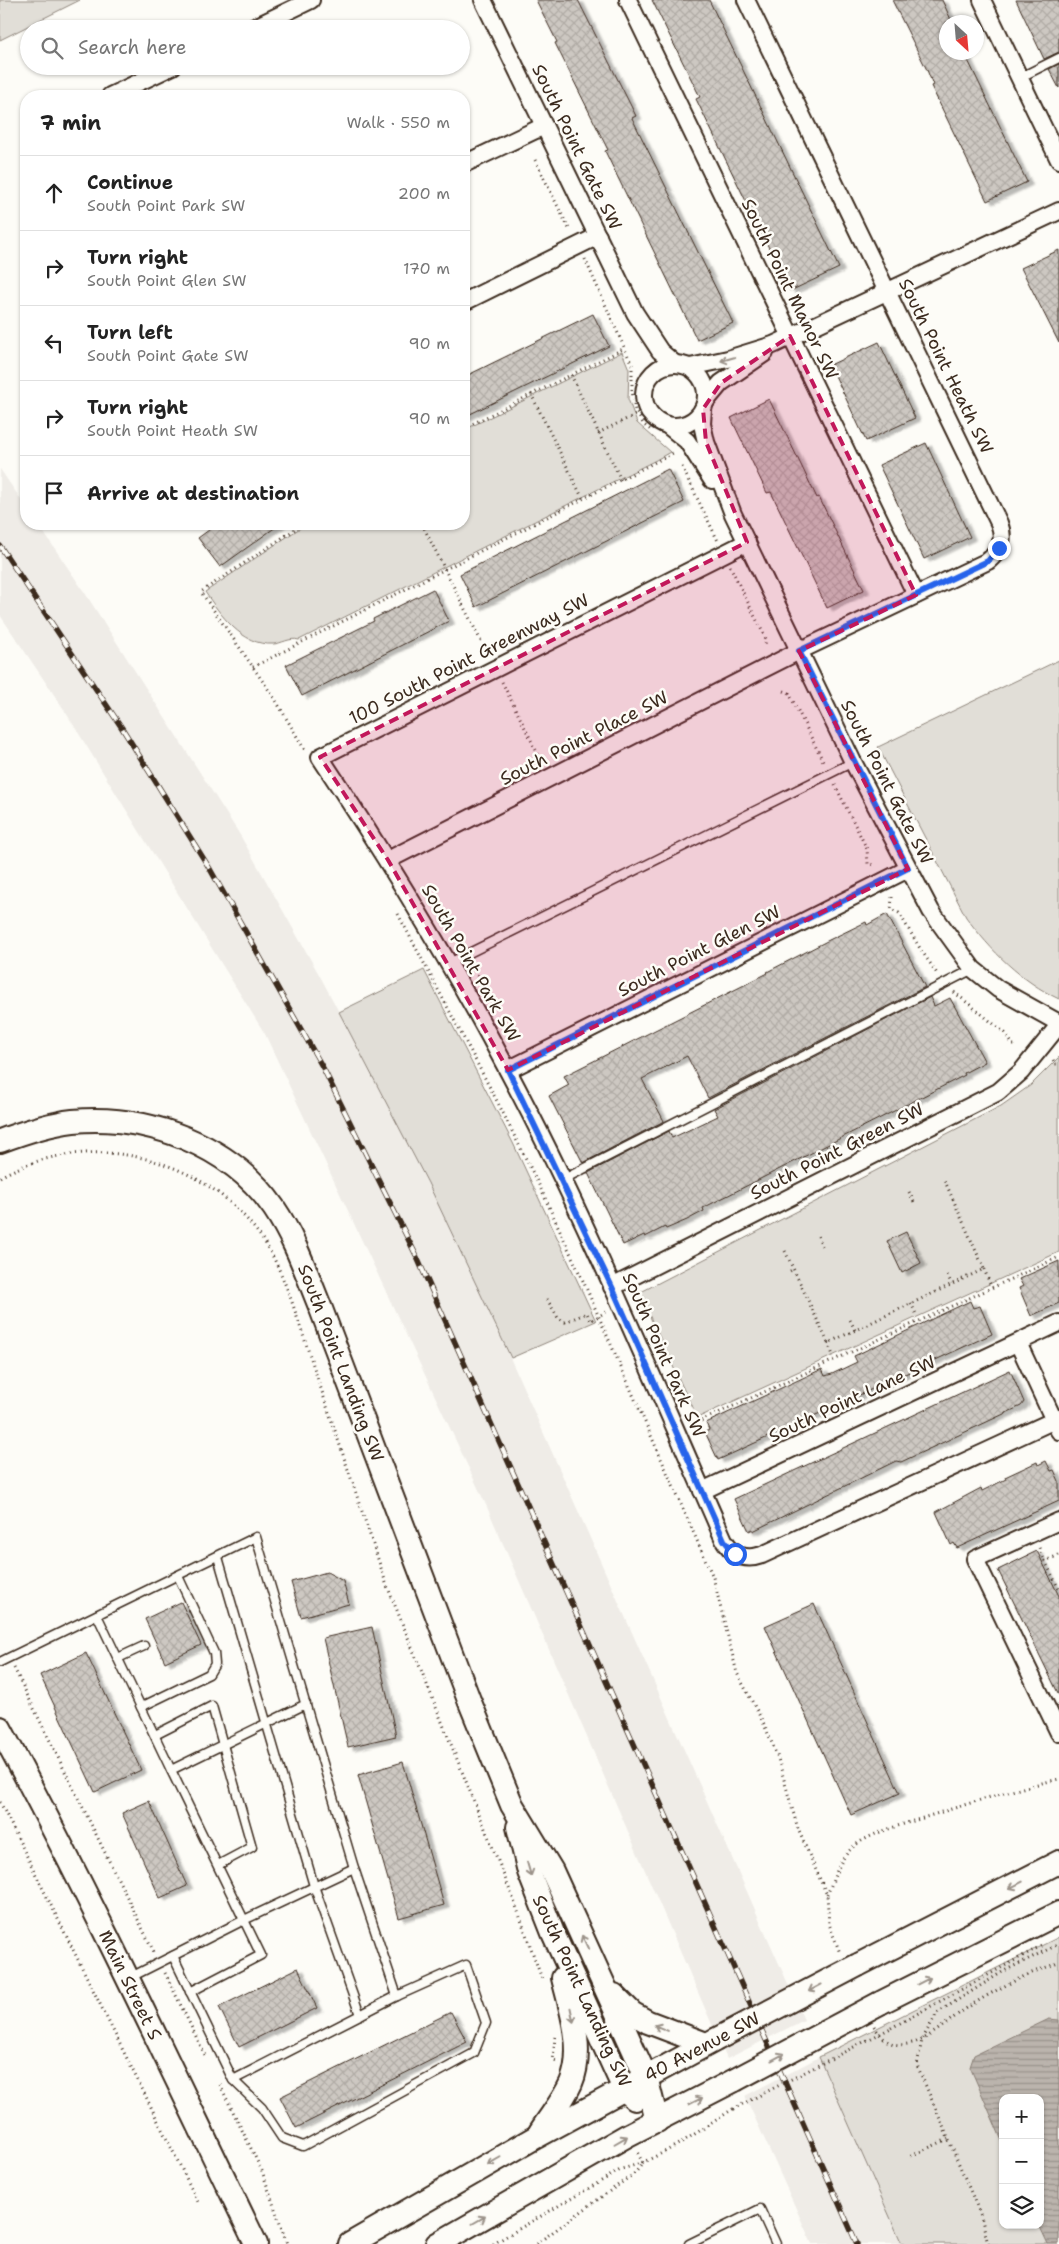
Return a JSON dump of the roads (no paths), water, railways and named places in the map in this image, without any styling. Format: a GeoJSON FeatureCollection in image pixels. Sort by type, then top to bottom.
{"type":"FeatureCollection","features":[{"type":"Feature","properties":{"kind":"main road","name":"South Point Landing SW"},"geometry":{"type":"LineString","coordinates":[[0,1141],[33,1129],[73,1121],[116,1120],[168,1131],[209,1150],[244,1173],[274,1208],[299,1255],[321,1308],[469,1700],[512,1804],[552,1871],[605,1986],[646,2077],[657,2121]]}},
{"type":"Feature","properties":{"kind":"main road","name":"Main Street S"},"geometry":{"type":"LineString","coordinates":[[0,1728],[127,1979],[256,2244]]}},
{"type":"Feature","properties":{"kind":"main road","name":"South Point Landing SW"},"geometry":{"type":"LineString","coordinates":[[512,1804],[529,1872],[553,1933],[624,2089],[657,2121]]}},
{"type":"Feature","properties":{"kind":"main road","name":"40 Avenue SW"},"geometry":{"type":"LineString","coordinates":[[350,2244],[536,2137],[711,2042],[850,1961],[1059,1862]]}},
{"type":"Feature","properties":{"kind":"main road"},"geometry":{"type":"LineString","coordinates":[[437,2244],[628,2135],[735,2080],[875,2012],[1059,1913]]}},
{"type":"Feature","properties":{"kind":"main road"},"geometry":{"type":"LineString","coordinates":[[536,2137],[563,2099],[572,2082],[576,2065],[576,2036],[553,1933]]}},
{"type":"Feature","properties":{"kind":"main road"},"geometry":{"type":"LineString","coordinates":[[605,1986],[632,2013],[648,2022],[711,2042]]}},
{"type":"Feature","properties":{"kind":"street"},"geometry":{"type":"LineString","coordinates":[[270,20],[312,0]]}},
{"type":"Feature","properties":{"kind":"street","name":"South Point Gate SW"},"geometry":{"type":"LineString","coordinates":[[482,0],[635,312],[660,351],[683,366]]}},
{"type":"Feature","properties":{"kind":"street","name":"South Point Manor SW"},"geometry":{"type":"LineString","coordinates":[[628,0],[916,595]]}},
{"type":"Feature","properties":{"kind":"street","name":"South Point Heath SW"},"geometry":{"type":"LineString","coordinates":[[746,0],[888,291],[999,523],[1002,534],[998,550],[988,561],[799,651]]}},
{"type":"Feature","properties":{"kind":"street"},"geometry":{"type":"LineString","coordinates":[[982,0],[1059,160]]}},
{"type":"Feature","properties":{"kind":"street"},"geometry":{"type":"LineString","coordinates":[[123,90],[154,75]]}},
{"type":"Feature","properties":{"kind":"street"},"geometry":{"type":"LineString","coordinates":[[470,161],[544,126]]}},
{"type":"Feature","properties":{"kind":"street"},"geometry":{"type":"LineString","coordinates":[[790,336],[721,383],[689,423],[662,431],[645,404],[645,388],[650,377],[662,367],[683,366],[728,359],[773,344],[790,336],[888,291],[1059,210]]}},
{"type":"Feature","properties":{"kind":"street"},"geometry":{"type":"LineString","coordinates":[[470,299],[598,236]]}},
{"type":"Feature","properties":{"kind":"street","name":"South Point Gate SW"},"geometry":{"type":"LineString","coordinates":[[635,312],[652,361],[650,377]]}},
{"type":"Feature","properties":{"kind":"street"},"geometry":{"type":"LineString","coordinates":[[683,366],[703,381],[706,392],[704,405]]}},
{"type":"Feature","properties":{"kind":"street","name":"South Point Gate SW"},"geometry":{"type":"LineString","coordinates":[[704,405],[702,424],[706,442],[733,514],[853,762],[931,911],[973,970],[998,989],[1059,1024]]}},
{"type":"Feature","properties":{"kind":"street","name":"South Point Gate SW"},"geometry":{"type":"LineString","coordinates":[[662,431],[688,441],[733,514]]}},
{"type":"Feature","properties":{"kind":"street","name":"100 South Point Greenway SW"},"geometry":{"type":"LineString","coordinates":[[388,860],[320,757],[746,542]]}},
{"type":"Feature","properties":{"kind":"street","name":"South Point Place SW"},"geometry":{"type":"LineString","coordinates":[[388,860],[799,651]]}},
{"type":"Feature","properties":{"kind":"street","name":"South Point Park SW"},"geometry":{"type":"LineString","coordinates":[[388,860],[508,1070],[612,1287],[724,1540],[731,1550],[741,1557],[757,1557],[1057,1423]]}},
{"type":"Feature","properties":{"kind":"street","name":"South Point Glen SW"},"geometry":{"type":"LineString","coordinates":[[508,1070],[908,868]]}},
{"type":"Feature","properties":{"kind":"street","name":"South Point Green SW"},"geometry":{"type":"LineString","coordinates":[[612,1287],[998,1092],[1021,1072],[1059,1024]]}},
{"type":"Feature","properties":{"kind":"street","name":"South Point Lane SW"},"geometry":{"type":"LineString","coordinates":[[702,1491],[1059,1323]]}},
{"type":"Feature","properties":{"kind":"street"},"geometry":{"type":"LineString","coordinates":[[1018,1343],[1057,1423]]}},
{"type":"Feature","properties":{"kind":"street"},"geometry":{"type":"LineString","coordinates":[[1059,1521],[975,1559],[1059,1733]]}},
{"type":"Feature","properties":{"kind":"lane"},"geometry":{"type":"LineString","coordinates":[[1019,78],[1059,58]]}},
{"type":"Feature","properties":{"kind":"lane"},"geometry":{"type":"LineString","coordinates":[[449,964],[853,762]]}},
{"type":"Feature","properties":{"kind":"lane"},"geometry":{"type":"LineString","coordinates":[[562,1180],[973,970]]}},
{"type":"Feature","properties":{"kind":"lane"},"geometry":{"type":"LineString","coordinates":[[0,1662],[256,1537],[354,1868],[397,1996]]}},
{"type":"Feature","properties":{"kind":"lane"},"geometry":{"type":"LineString","coordinates":[[218,1557],[314,1886],[360,2015]]}},
{"type":"Feature","properties":{"kind":"lane"},"geometry":{"type":"LineString","coordinates":[[141,1707],[209,1674],[216,1664],[214,1653],[178,1576]]}},
{"type":"Feature","properties":{"kind":"lane"},"geometry":{"type":"LineString","coordinates":[[98,1615],[261,1955],[190,1992]]}},
{"type":"Feature","properties":{"kind":"lane"},"geometry":{"type":"LineString","coordinates":[[118,1658],[144,1646]]}},
{"type":"Feature","properties":{"kind":"lane"},"geometry":{"type":"LineString","coordinates":[[172,1770],[266,1722],[306,1704]]}},
{"type":"Feature","properties":{"kind":"lane"},"geometry":{"type":"LineString","coordinates":[[155,1735],[212,1706],[252,1848],[218,1865]]}},
{"type":"Feature","properties":{"kind":"lane"},"geometry":{"type":"LineString","coordinates":[[127,1979],[244,1920],[354,1868]]}},
{"type":"Feature","properties":{"kind":"lane"},"geometry":{"type":"LineString","coordinates":[[173,1956],[232,2080],[262,2108],[282,2138],[303,2146],[474,2053],[486,2023],[466,1965],[397,1996],[232,2080]]}},
{"type":"Feature","properties":{"kind":"lane"},"geometry":{"type":"LineString","coordinates":[[689,2244],[760,2209],[776,2244]]}},
{"type":"Feature","properties":{"kind":"railway"},"geometry":{"type":"LineString","coordinates":[[0,546],[122,728],[210,869],[323,1068],[416,1255],[857,2244]]}}]}
